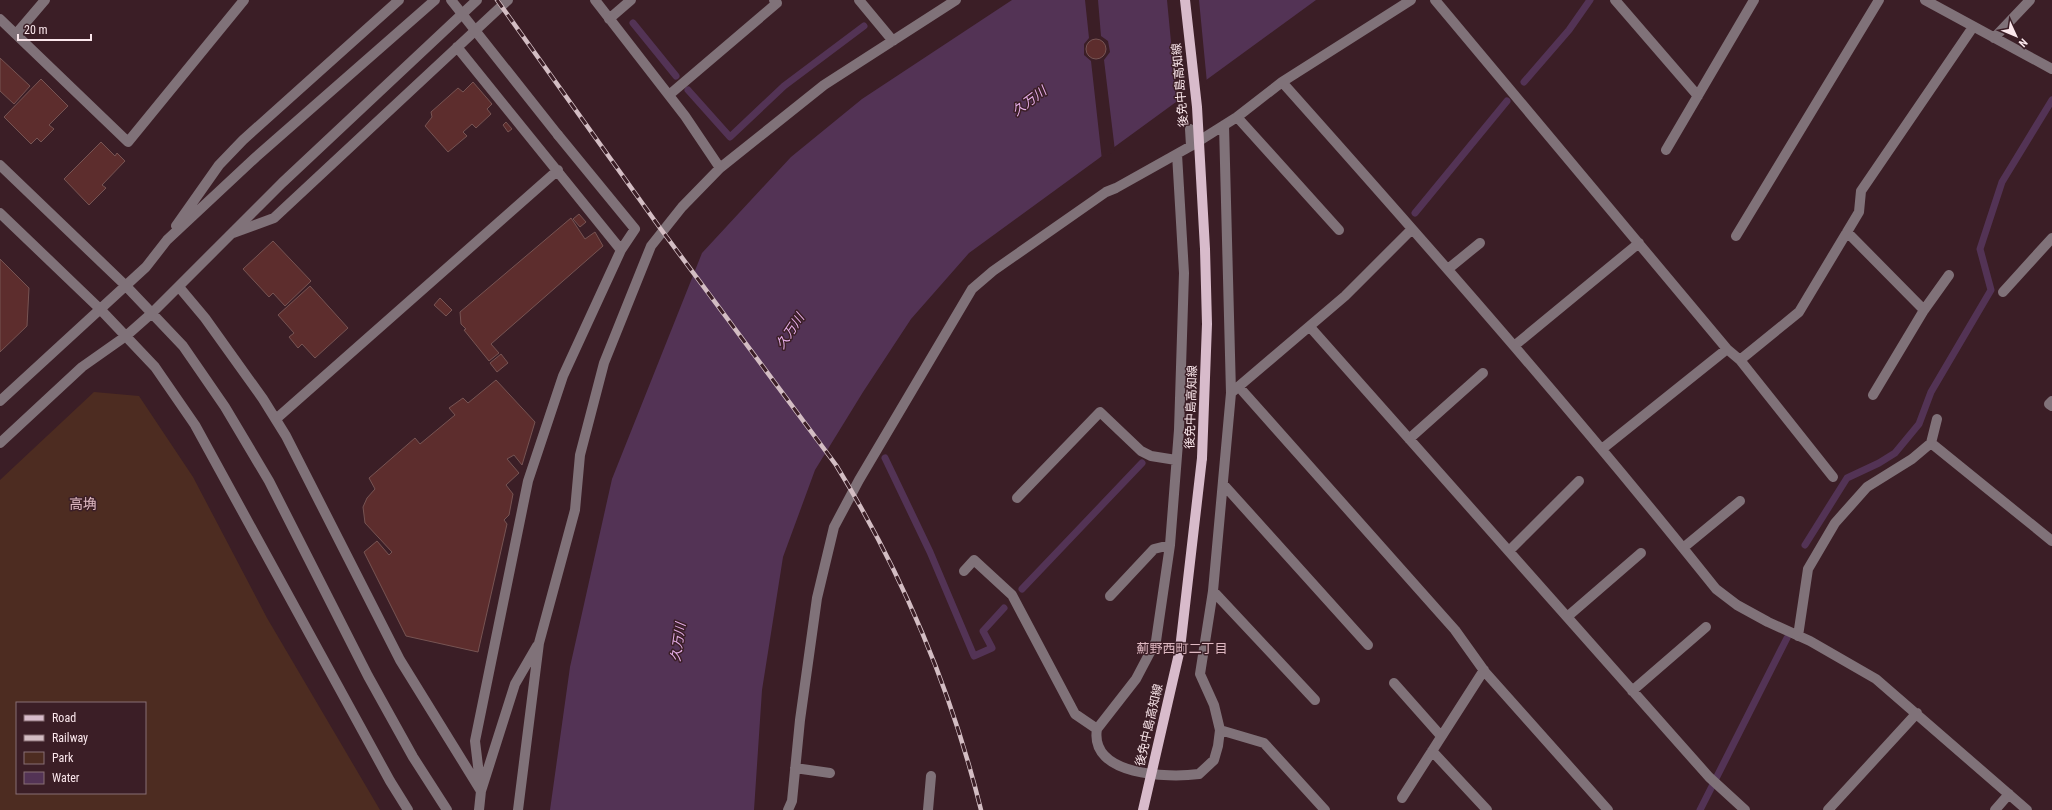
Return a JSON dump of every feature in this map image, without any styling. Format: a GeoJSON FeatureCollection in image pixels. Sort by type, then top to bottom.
{"type":"FeatureCollection","features":[{"type":"Feature","properties":{"kind":"main road","name":"後免中島高知線"},"geometry":{"type":"LineString","coordinates":[[1143,810],[1180,649],[1202,458],[1207,324],[1205,249],[1197,107],[1185,0]]}},
{"type":"Feature","properties":{"kind":"street"},"geometry":{"type":"LineString","coordinates":[[16,34],[45,0]]}},
{"type":"Feature","properties":{"kind":"street"},"geometry":{"type":"LineString","coordinates":[[0,18],[128,142],[244,0]]}},
{"type":"Feature","properties":{"kind":"street"},"geometry":{"type":"LineString","coordinates":[[0,401],[146,267],[167,240],[191,203],[219,166],[243,140],[400,0]]}},
{"type":"Feature","properties":{"kind":"street"},"geometry":{"type":"LineString","coordinates":[[167,240],[314,105],[435,0]]}},
{"type":"Feature","properties":{"kind":"street"},"geometry":{"type":"LineString","coordinates":[[451,0],[635,229],[621,250],[563,376],[528,481],[475,741],[481,791]]}},
{"type":"Feature","properties":{"kind":"street"},"geometry":{"type":"LineString","coordinates":[[0,443],[82,367],[126,336],[152,313],[230,234],[477,0]]}},
{"type":"Feature","properties":{"kind":"street"},"geometry":{"type":"LineString","coordinates":[[230,234],[274,218],[508,0]]}},
{"type":"Feature","properties":{"kind":"street"},"geometry":{"type":"LineString","coordinates":[[595,0],[669,95],[720,168]]}},
{"type":"Feature","properties":{"kind":"street"},"geometry":{"type":"LineString","coordinates":[[610,19],[631,0]]}},
{"type":"Feature","properties":{"kind":"street"},"geometry":{"type":"LineString","coordinates":[[669,95],[777,2],[774,0]]}},
{"type":"Feature","properties":{"kind":"street"},"geometry":{"type":"LineString","coordinates":[[858,0],[893,41]]}},
{"type":"Feature","properties":{"kind":"street"},"geometry":{"type":"LineString","coordinates":[[518,810],[539,643],[575,510],[580,455],[604,363],[651,246],[682,207],[720,168],[824,85],[956,0]]}},
{"type":"Feature","properties":{"kind":"street"},"geometry":{"type":"LineString","coordinates":[[788,810],[792,801],[817,598],[834,527],[859,480],[972,289],[992,271],[1106,192],[1116,188],[1191,146],[1237,117],[1282,82],[1411,0]]}},
{"type":"Feature","properties":{"kind":"street"},"geometry":{"type":"LineString","coordinates":[[1435,0],[1727,349],[1740,360],[1833,477]]}},
{"type":"Feature","properties":{"kind":"street"},"geometry":{"type":"LineString","coordinates":[[1615,0],[1698,96]]}},
{"type":"Feature","properties":{"kind":"street"},"geometry":{"type":"LineString","coordinates":[[1666,150],[1754,0]]}},
{"type":"Feature","properties":{"kind":"street"},"geometry":{"type":"LineString","coordinates":[[1736,236],[1879,0]]}},
{"type":"Feature","properties":{"kind":"street"},"geometry":{"type":"LineString","coordinates":[[1925,0],[2052,69]]}},
{"type":"Feature","properties":{"kind":"street"},"geometry":{"type":"LineString","coordinates":[[1994,38],[2030,0]]}},
{"type":"Feature","properties":{"kind":"street"},"geometry":{"type":"LineString","coordinates":[[1740,360],[1799,312],[1859,212],[1861,191],[1973,27]]}},
{"type":"Feature","properties":{"kind":"street"},"geometry":{"type":"LineString","coordinates":[[457,46],[621,250]]}},
{"type":"Feature","properties":{"kind":"street"},"geometry":{"type":"LineString","coordinates":[[1282,82],[1412,228],[1514,346],[1602,449],[1716,589],[1743,608],[1798,636],[1876,679],[2027,810]]}},
{"type":"Feature","properties":{"kind":"street"},"geometry":{"type":"LineString","coordinates":[[1237,117],[1339,230]]}},
{"type":"Feature","properties":{"kind":"street"},"geometry":{"type":"LineString","coordinates":[[1177,154],[1184,272],[1179,430],[1170,545],[1156,641],[1136,679],[1098,728],[1096,738],[1103,756],[1127,769],[1151,774],[1183,776],[1199,774],[1214,760],[1220,730],[1214,705],[1200,674],[1213,591],[1223,484],[1235,390],[1224,125]]}},
{"type":"Feature","properties":{"kind":"street"},"geometry":{"type":"LineString","coordinates":[[1190,129],[1191,146]]}},
{"type":"Feature","properties":{"kind":"street"},"geometry":{"type":"LineString","coordinates":[[0,165],[126,286],[183,346],[225,408],[269,481],[368,676],[413,757],[447,810]]}},
{"type":"Feature","properties":{"kind":"street"},"geometry":{"type":"LineString","coordinates":[[276,419],[558,170]]}},
{"type":"Feature","properties":{"kind":"street"},"geometry":{"type":"LineString","coordinates":[[0,213],[126,336],[155,368],[195,425],[390,781],[408,810]]}},
{"type":"Feature","properties":{"kind":"street"},"geometry":{"type":"LineString","coordinates":[[1235,390],[1345,296],[1412,228]]}},
{"type":"Feature","properties":{"kind":"street"},"geometry":{"type":"LineString","coordinates":[[1847,232],[1924,310]]}},
{"type":"Feature","properties":{"kind":"street"},"geometry":{"type":"LineString","coordinates":[[2003,292],[2052,238]]}},
{"type":"Feature","properties":{"kind":"street"},"geometry":{"type":"LineString","coordinates":[[1448,269],[1480,243]]}},
{"type":"Feature","properties":{"kind":"street"},"geometry":{"type":"LineString","coordinates":[[1514,346],[1639,243]]}},
{"type":"Feature","properties":{"kind":"street"},"geometry":{"type":"LineString","coordinates":[[1873,395],[1924,310],[1949,275]]}},
{"type":"Feature","properties":{"kind":"street"},"geometry":{"type":"LineString","coordinates":[[179,287],[205,318],[276,419],[400,660],[481,791]]}},
{"type":"Feature","properties":{"kind":"street"},"geometry":{"type":"LineString","coordinates":[[1310,327],[1709,777],[1745,810]]}},
{"type":"Feature","properties":{"kind":"street"},"geometry":{"type":"LineString","coordinates":[[1602,449],[1727,349]]}},
{"type":"Feature","properties":{"kind":"street"},"geometry":{"type":"LineString","coordinates":[[1409,439],[1483,372]]}},
{"type":"Feature","properties":{"kind":"street"},"geometry":{"type":"LineString","coordinates":[[1235,390],[1455,630],[1484,670],[1608,810]]}},
{"type":"Feature","properties":{"kind":"street"},"geometry":{"type":"LineString","coordinates":[[2052,401],[2049,404],[2052,406]]}},
{"type":"Feature","properties":{"kind":"street"},"geometry":{"type":"LineString","coordinates":[[1017,498],[1100,412],[1141,450],[1151,456],[1176,460]]}},
{"type":"Feature","properties":{"kind":"street"},"geometry":{"type":"LineString","coordinates":[[1798,636],[1808,569],[1835,523],[1867,487],[1912,459],[1931,443],[1937,419]]}},
{"type":"Feature","properties":{"kind":"street"},"geometry":{"type":"LineString","coordinates":[[1931,443],[2052,541]]}},
{"type":"Feature","properties":{"kind":"street"},"geometry":{"type":"LineString","coordinates":[[1509,551],[1578,481]]}},
{"type":"Feature","properties":{"kind":"street"},"geometry":{"type":"LineString","coordinates":[[1223,484],[1368,645]]}},
{"type":"Feature","properties":{"kind":"street"},"geometry":{"type":"LineString","coordinates":[[1683,548],[1740,501]]}},
{"type":"Feature","properties":{"kind":"street"},"geometry":{"type":"LineString","coordinates":[[1110,596],[1154,549],[1170,545]]}},
{"type":"Feature","properties":{"kind":"street"},"geometry":{"type":"LineString","coordinates":[[1567,617],[1641,553]]}},
{"type":"Feature","properties":{"kind":"street"},"geometry":{"type":"LineString","coordinates":[[964,571],[974,560],[1012,595],[1075,714],[1098,728]]}},
{"type":"Feature","properties":{"kind":"street"},"geometry":{"type":"LineString","coordinates":[[1213,591],[1315,700]]}},
{"type":"Feature","properties":{"kind":"street"},"geometry":{"type":"LineString","coordinates":[[1632,691],[1706,627]]}},
{"type":"Feature","properties":{"kind":"street"},"geometry":{"type":"LineString","coordinates":[[479,810],[481,791],[515,684],[539,643]]}},
{"type":"Feature","properties":{"kind":"street"},"geometry":{"type":"LineString","coordinates":[[1402,798],[1484,670]]}},
{"type":"Feature","properties":{"kind":"street"},"geometry":{"type":"LineString","coordinates":[[1394,683],[1441,736]]}},
{"type":"Feature","properties":{"kind":"street"},"geometry":{"type":"LineString","coordinates":[[1828,810],[1917,713]]}},
{"type":"Feature","properties":{"kind":"street"},"geometry":{"type":"LineString","coordinates":[[1220,730],[1264,743],[1325,810]]}},
{"type":"Feature","properties":{"kind":"street"},"geometry":{"type":"LineString","coordinates":[[1432,751],[1487,810]]}},
{"type":"Feature","properties":{"kind":"street"},"geometry":{"type":"LineString","coordinates":[[795,768],[830,773]]}},
{"type":"Feature","properties":{"kind":"street"},"geometry":{"type":"LineString","coordinates":[[928,810],[931,776]]}},
{"type":"Feature","properties":{"kind":"street"},"geometry":{"type":"LineString","coordinates":[[1995,810],[2009,794]]}},
{"type":"Feature","properties":{"kind":"green space"},"geometry":{"type":"Polygon","coordinates":[[[94,392],[139,396],[193,477],[267,618],[380,810],[0,810],[0,480],[94,392]]]}},
{"type":"Feature","properties":{"kind":"water","name":"久万川"},"geometry":{"type":"Polygon","coordinates":[[[1012,0],[1316,0],[969,253],[911,319],[863,392],[815,470],[783,557],[762,690],[754,810],[550,810],[570,667],[612,479],[702,253],[791,157],[862,99],[1012,0]]]}},
{"type":"Feature","properties":{"kind":"pier"},"geometry":{"type":"Polygon","coordinates":[[[1085,0],[1098,0],[1101,36],[1108,41],[1110,52],[1104,60],[1115,151],[1102,160],[1091,61],[1084,55],[1084,44],[1089,38],[1085,0]]]}},
{"type":"Feature","properties":{"kind":"pier"},"geometry":{"type":"Polygon","coordinates":[[[1167,0],[1199,0],[1207,83],[1177,105],[1167,0]]]}},
{"type":"Feature","properties":{"kind":"building"},"geometry":{"type":"Polygon","coordinates":[[[1096,39],[1103,42],[1106,49],[1103,56],[1096,59],[1089,56],[1086,49],[1089,42],[1096,39]]]}},
{"type":"Feature","properties":{"kind":"building"},"geometry":{"type":"Polygon","coordinates":[[[0,58],[30,86],[14,104],[0,91],[0,58]]]}},
{"type":"Feature","properties":{"kind":"building"},"geometry":{"type":"Polygon","coordinates":[[[41,79],[68,106],[49,125],[54,129],[41,142],[37,138],[31,144],[4,117],[41,79]]]}},
{"type":"Feature","properties":{"kind":"building"},"geometry":{"type":"Polygon","coordinates":[[[473,82],[492,104],[487,109],[491,114],[476,128],[472,124],[463,132],[467,136],[448,152],[425,126],[432,117],[431,112],[458,88],[463,92],[473,82]]]}},
{"type":"Feature","properties":{"kind":"building"},"geometry":{"type":"Polygon","coordinates":[[[506,122],[512,129],[508,132],[503,125],[506,122]]]}},
{"type":"Feature","properties":{"kind":"building"},"geometry":{"type":"Polygon","coordinates":[[[101,142],[115,156],[117,153],[125,161],[102,185],[106,188],[89,205],[64,179],[101,142]]]}},
{"type":"Feature","properties":{"kind":"building"},"geometry":{"type":"Polygon","coordinates":[[[579,214],[586,222],[580,227],[573,219],[579,214]]]}},
{"type":"Feature","properties":{"kind":"building"},"geometry":{"type":"Polygon","coordinates":[[[571,218],[585,239],[595,232],[603,246],[491,344],[499,353],[489,361],[464,330],[466,329],[461,324],[460,312],[571,218]]]}},
{"type":"Feature","properties":{"kind":"building"},"geometry":{"type":"Polygon","coordinates":[[[273,241],[311,281],[285,306],[273,293],[269,297],[243,269],[273,241]]]}},
{"type":"Feature","properties":{"kind":"building"},"geometry":{"type":"Polygon","coordinates":[[[0,259],[29,288],[27,326],[0,352],[0,259]]]}},
{"type":"Feature","properties":{"kind":"building"},"geometry":{"type":"Polygon","coordinates":[[[310,286],[348,328],[315,358],[302,344],[298,348],[289,337],[294,333],[278,315],[310,286]]]}},
{"type":"Feature","properties":{"kind":"building"},"geometry":{"type":"Polygon","coordinates":[[[440,298],[452,310],[446,316],[434,305],[440,298]]]}},
{"type":"Feature","properties":{"kind":"building"},"geometry":{"type":"Polygon","coordinates":[[[501,354],[508,363],[497,372],[490,363],[501,354]]]}},
{"type":"Feature","properties":{"kind":"building"},"geometry":{"type":"Polygon","coordinates":[[[496,380],[535,422],[522,465],[514,455],[507,459],[519,473],[506,485],[513,494],[509,515],[504,520],[507,524],[478,652],[406,636],[364,552],[377,541],[389,555],[392,552],[365,523],[363,507],[367,498],[375,489],[369,478],[415,438],[420,444],[455,415],[449,408],[463,398],[468,403],[496,380]]]}},
{"type":"Feature","properties":{"kind":"waterway"},"geometry":{"type":"LineString","coordinates":[[1524,82],[1569,30],[1590,0]]}},
{"type":"Feature","properties":{"kind":"waterway"},"geometry":{"type":"LineString","coordinates":[[633,23],[676,76]]}},
{"type":"Feature","properties":{"kind":"waterway"},"geometry":{"type":"LineString","coordinates":[[688,90],[730,137],[784,86],[864,26]]}},
{"type":"Feature","properties":{"kind":"waterway"},"geometry":{"type":"LineString","coordinates":[[1805,545],[1847,478],[1879,463],[1895,453],[1919,424],[1931,392],[1991,290],[1980,249],[2002,182],[2052,100]]}},
{"type":"Feature","properties":{"kind":"waterway"},"geometry":{"type":"LineString","coordinates":[[1415,213],[1507,101]]}},
{"type":"Feature","properties":{"kind":"waterway"},"geometry":{"type":"LineString","coordinates":[[885,458],[930,552],[974,656],[992,648],[983,631],[1004,608]]}},
{"type":"Feature","properties":{"kind":"waterway"},"geometry":{"type":"LineString","coordinates":[[1022,589],[1142,463]]}},
{"type":"Feature","properties":{"kind":"waterway"},"geometry":{"type":"LineString","coordinates":[[1700,810],[1787,638]]}},
{"type":"Feature","properties":{"kind":"railway"},"geometry":{"type":"LineString","coordinates":[[497,0],[660,228],[836,465],[860,505],[903,589],[922,632],[955,720],[981,810]]}},
{"type":"Feature","properties":{"kind":"district","name":"高埆"},"geometry":{"type":"Point","coordinates":[83,504]}},
{"type":"Feature","properties":{"kind":"district","name":"薊野西町二丁目"},"geometry":{"type":"Point","coordinates":[1182,648]}}]}
